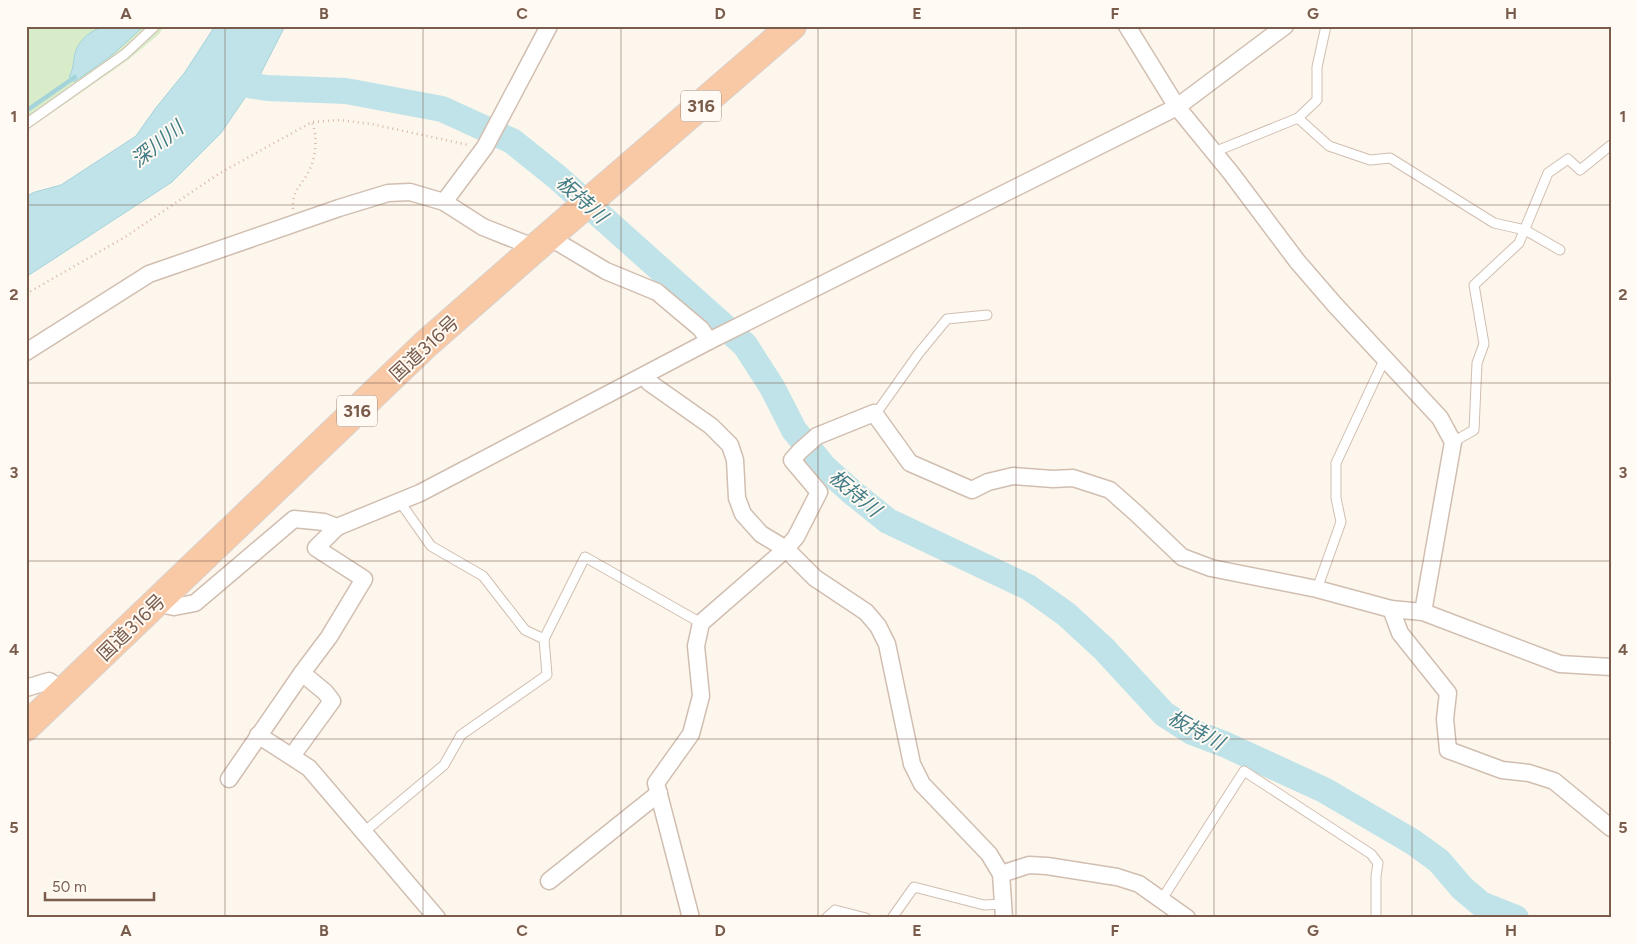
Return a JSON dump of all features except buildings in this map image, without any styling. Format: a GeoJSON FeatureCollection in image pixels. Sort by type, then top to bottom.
{"type":"FeatureCollection","features":[{"type":"Feature","properties":{"kind":"highway","name":"国道316号"},"geometry":{"type":"LineString","coordinates":[[26,727],[426,344],[792,26]]}},
{"type":"Feature","properties":{"kind":"street"},"geometry":{"type":"LineString","coordinates":[[444,202],[483,150],[548,26]]}},
{"type":"Feature","properties":{"kind":"street"},"geometry":{"type":"LineString","coordinates":[[1127,26],[1177,107],[1214,152],[1297,261],[1440,418],[1453,442],[1423,612]]}},
{"type":"Feature","properties":{"kind":"street"},"geometry":{"type":"LineString","coordinates":[[229,779],[258,735],[329,637],[364,579],[316,548],[336,526],[400,502],[714,339],[1177,107],[1285,26]]}},
{"type":"Feature","properties":{"kind":"street"},"geometry":{"type":"LineString","coordinates":[[26,352],[149,274],[388,193],[410,192],[444,202],[483,227],[526,244],[548,237],[606,271],[657,292],[714,339]]}},
{"type":"Feature","properties":{"kind":"street"},"geometry":{"type":"LineString","coordinates":[[644,376],[650,383],[711,426],[730,445],[735,460],[737,498],[743,514],[761,534],[786,549],[815,578],[866,612],[878,626],[887,644],[912,764],[922,784],[989,854],[1001,874],[1004,911]]}},
{"type":"Feature","properties":{"kind":"street"},"geometry":{"type":"LineString","coordinates":[[693,915],[656,783],[691,734],[702,696],[696,646],[701,623],[786,549],[796,538],[819,492],[792,460],[800,450],[817,436],[874,413],[910,463],[972,490],[988,482],[1013,476],[1052,479],[1073,478],[1110,490],[1182,557],[1211,568],[1317,589],[1391,609],[1423,612],[1560,664],[1611,667]]}},
{"type":"Feature","properties":{"kind":"street"},"geometry":{"type":"LineString","coordinates":[[156,603],[174,607],[195,603],[294,519],[324,522],[336,526]]}},
{"type":"Feature","properties":{"kind":"street"},"geometry":{"type":"LineString","coordinates":[[1391,609],[1400,633],[1448,693],[1445,719],[1448,750],[1502,770],[1529,773],[1554,781],[1611,828]]}},
{"type":"Feature","properties":{"kind":"street"},"geometry":{"type":"LineString","coordinates":[[292,756],[332,702],[325,692],[302,673]]}},
{"type":"Feature","properties":{"kind":"street"},"geometry":{"type":"LineString","coordinates":[[26,688],[49,681],[64,691]]}},
{"type":"Feature","properties":{"kind":"street"},"geometry":{"type":"LineString","coordinates":[[258,735],[309,768],[436,918]]}},
{"type":"Feature","properties":{"kind":"street"},"geometry":{"type":"LineString","coordinates":[[549,881],[659,792]]}},
{"type":"Feature","properties":{"kind":"street"},"geometry":{"type":"LineString","coordinates":[[1001,874],[1029,866],[1047,866],[1117,877],[1139,884],[1187,918]]}},
{"type":"Feature","properties":{"kind":"lane"},"geometry":{"type":"LineString","coordinates":[[26,124],[124,54],[154,26]]}},
{"type":"Feature","properties":{"kind":"lane"},"geometry":{"type":"LineString","coordinates":[[1214,152],[1298,118],[1317,100],[1317,67],[1326,26]]}},
{"type":"Feature","properties":{"kind":"lane"},"geometry":{"type":"LineString","coordinates":[[1298,118],[1329,146],[1370,160],[1390,158],[1494,223],[1525,230],[1560,250]]}},
{"type":"Feature","properties":{"kind":"lane"},"geometry":{"type":"LineString","coordinates":[[1453,442],[1474,430],[1477,363],[1484,344],[1474,285],[1519,243],[1548,173],[1568,159],[1580,170],[1611,145]]}},
{"type":"Feature","properties":{"kind":"lane"},"geometry":{"type":"LineString","coordinates":[[875,415],[919,353],[947,319],[987,314]]}},
{"type":"Feature","properties":{"kind":"lane"},"geometry":{"type":"LineString","coordinates":[[1317,589],[1341,522],[1336,498],[1336,463],[1385,358]]}},
{"type":"Feature","properties":{"kind":"lane"},"geometry":{"type":"LineString","coordinates":[[400,502],[431,546],[483,576],[525,630],[544,639]]}},
{"type":"Feature","properties":{"kind":"lane"},"geometry":{"type":"LineString","coordinates":[[364,832],[444,766],[461,735],[547,675],[544,639],[585,558],[701,623]]}},
{"type":"Feature","properties":{"kind":"lane"},"geometry":{"type":"LineString","coordinates":[[1162,899],[1244,771],[1371,854],[1378,863],[1376,876],[1376,918]]}},
{"type":"Feature","properties":{"kind":"lane"},"geometry":{"type":"LineString","coordinates":[[892,918],[914,886],[1004,911]]}},
{"type":"Feature","properties":{"kind":"lane"},"geometry":{"type":"LineString","coordinates":[[826,918],[835,910],[866,918]]}},
{"type":"Feature","properties":{"kind":"path"},"geometry":{"type":"LineString","coordinates":[[26,294],[124,237],[220,173],[312,122],[340,120],[371,124],[483,150]]}},
{"type":"Feature","properties":{"kind":"path"},"geometry":{"type":"LineString","coordinates":[[290,225],[293,214],[292,200],[296,189],[309,171],[315,153],[316,132],[312,122]]}},
{"type":"Feature","properties":{"kind":"green space"},"geometry":{"type":"Polygon","coordinates":[[[26,26],[164,26],[159,34],[128,60],[26,131],[26,26]]]}},
{"type":"Feature","properties":{"kind":"water"},"geometry":{"type":"Polygon","coordinates":[[[105,26],[144,26],[111,56],[74,82],[69,77],[77,48],[87,36],[105,26]]]}},
{"type":"Feature","properties":{"kind":"water","name":"深川川"},"geometry":{"type":"Polygon","coordinates":[[[215,26],[285,26],[259,77],[221,133],[172,182],[26,277],[26,196],[61,185],[136,136],[185,72],[215,26]]]}},
{"type":"Feature","properties":{"kind":"waterway"},"geometry":{"type":"LineString","coordinates":[[26,111],[75,77]]}},
{"type":"Feature","properties":{"kind":"waterway","name":"板持川"},"geometry":{"type":"LineString","coordinates":[[223,81],[267,88],[346,91],[442,109],[512,141],[557,177],[745,345],[772,387],[794,430],[824,467],[888,521],[1028,587],[1066,614],[1104,649],[1164,714],[1192,732],[1224,744],[1324,790],[1413,842],[1439,861],[1462,888],[1481,904],[1516,918]]}}]}
